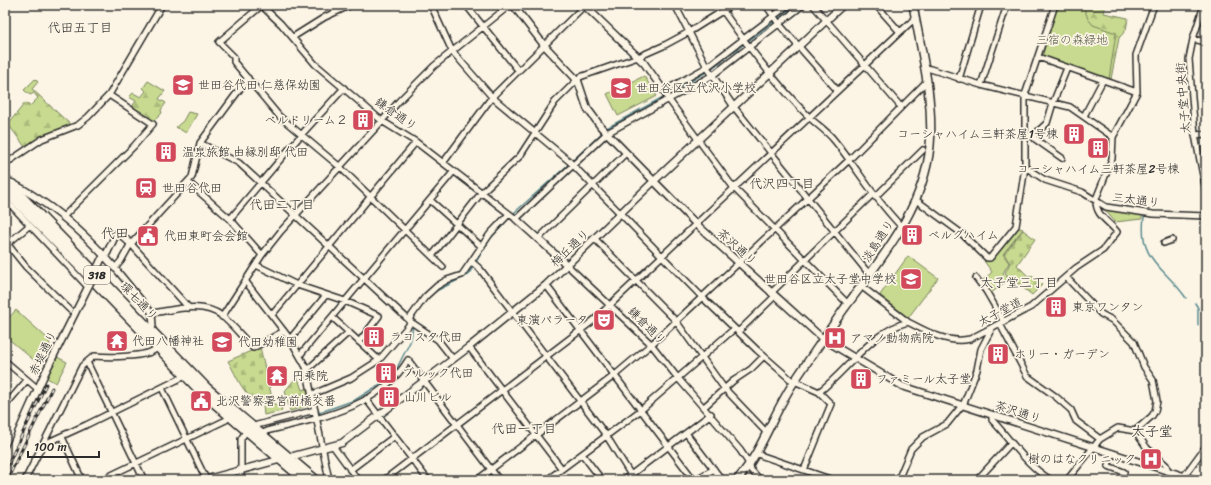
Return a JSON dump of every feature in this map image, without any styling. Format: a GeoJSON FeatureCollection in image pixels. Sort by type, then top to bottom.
{"type":"FeatureCollection","features":[{"type":"Feature","properties":{"kind":"main road","name":"淡島通り"},"geometry":{"type":"LineString","coordinates":[[737,480],[757,454],[794,380],[862,286],[916,200],[926,171],[930,144],[930,103],[913,5]]}},
{"type":"Feature","properties":{"kind":"main road","name":"環七通り"},"geometry":{"type":"LineString","coordinates":[[6,180],[207,388],[280,460],[304,480]]}},
{"type":"Feature","properties":{"kind":"main road","name":"環七通り"},"geometry":{"type":"LineString","coordinates":[[7,192],[184,376],[229,416],[249,430],[260,434],[316,480]]}},
{"type":"Feature","properties":{"kind":"street"},"geometry":{"type":"LineString","coordinates":[[5,164],[42,139],[78,124],[109,95],[162,5]]}},
{"type":"Feature","properties":{"kind":"street"},"geometry":{"type":"LineString","coordinates":[[261,5],[219,42],[234,57],[234,62],[279,116],[340,167],[443,267]]}},
{"type":"Feature","properties":{"kind":"street","name":"鎌倉通り"},"geometry":{"type":"LineString","coordinates":[[261,5],[293,37],[315,64],[382,121],[416,142],[512,216],[652,344],[677,377],[711,414],[750,465],[751,470],[760,480]]}},
{"type":"Feature","properties":{"kind":"street"},"geometry":{"type":"LineString","coordinates":[[293,37],[325,16],[351,5]]}},
{"type":"Feature","properties":{"kind":"street"},"geometry":{"type":"LineString","coordinates":[[432,5],[452,51],[492,97],[572,163],[702,297],[764,356],[794,380],[819,392],[830,404],[804,470]]}},
{"type":"Feature","properties":{"kind":"street"},"geometry":{"type":"LineString","coordinates":[[466,5],[518,70]]}},
{"type":"Feature","properties":{"kind":"street"},"geometry":{"type":"LineString","coordinates":[[222,316],[246,282],[262,255],[295,214],[340,167],[417,81],[452,51],[512,5]]}},
{"type":"Feature","properties":{"kind":"street","name":"茶沢通り"},"geometry":{"type":"LineString","coordinates":[[512,5],[544,45],[578,81],[587,108],[606,132],[695,223],[823,339],[902,386],[923,391],[962,406],[1168,471],[1182,478],[1194,480]]}},
{"type":"Feature","properties":{"kind":"street"},"geometry":{"type":"LineString","coordinates":[[443,163],[492,97],[585,5],[638,57],[733,187],[804,261],[848,304]]}},
{"type":"Feature","properties":{"kind":"street"},"geometry":{"type":"LineString","coordinates":[[675,5],[710,71],[734,107],[869,274]]}},
{"type":"Feature","properties":{"kind":"street"},"geometry":{"type":"LineString","coordinates":[[432,256],[482,192],[520,156],[534,132],[556,102],[578,81],[580,77],[638,57],[689,32],[732,5]]}},
{"type":"Feature","properties":{"kind":"street"},"geometry":{"type":"LineString","coordinates":[[766,5],[798,46],[837,90]]}},
{"type":"Feature","properties":{"kind":"street"},"geometry":{"type":"LineString","coordinates":[[311,395],[352,378],[379,360],[412,322],[418,305],[431,290],[454,277],[462,275],[474,264],[482,247],[512,216],[606,132],[710,71],[777,20],[788,5]]}},
{"type":"Feature","properties":{"kind":"street"},"geometry":{"type":"LineString","coordinates":[[667,96],[710,71],[777,20],[803,5]]}},
{"type":"Feature","properties":{"kind":"street"},"geometry":{"type":"LineString","coordinates":[[813,5],[864,66],[901,107]]}},
{"type":"Feature","properties":{"kind":"street","name":"梅丘通り"},"geometry":{"type":"LineString","coordinates":[[205,480],[342,443],[513,313],[546,285],[654,181],[843,5]]}},
{"type":"Feature","properties":{"kind":"street"},"geometry":{"type":"LineString","coordinates":[[876,5],[900,32]]}},
{"type":"Feature","properties":{"kind":"street"},"geometry":{"type":"LineString","coordinates":[[959,79],[982,5]]}},
{"type":"Feature","properties":{"kind":"street"},"geometry":{"type":"LineString","coordinates":[[981,85],[1007,5]]}},
{"type":"Feature","properties":{"kind":"street"},"geometry":{"type":"LineString","coordinates":[[916,200],[960,233],[987,258],[990,258],[1016,226],[1026,167],[1025,95],[1054,5]]}},
{"type":"Feature","properties":{"kind":"street"},"geometry":{"type":"LineString","coordinates":[[1096,201],[1112,159],[1113,137],[1137,92],[1136,54],[1154,5]]}},
{"type":"Feature","properties":{"kind":"street","name":"太子堂中央街"},"geometry":{"type":"LineString","coordinates":[[1204,5],[1193,39],[1189,59],[1196,135],[1206,191]]}},
{"type":"Feature","properties":{"kind":"street"},"geometry":{"type":"LineString","coordinates":[[723,11],[746,44],[809,117],[833,139],[874,196],[901,226]]}},
{"type":"Feature","properties":{"kind":"street"},"geometry":{"type":"LineString","coordinates":[[384,480],[581,331],[837,90],[911,22],[916,20]]}},
{"type":"Feature","properties":{"kind":"street"},"geometry":{"type":"LineString","coordinates":[[1193,39],[1206,42]]}},
{"type":"Feature","properties":{"kind":"street"},"geometry":{"type":"LineString","coordinates":[[1038,57],[1137,92]]}},
{"type":"Feature","properties":{"kind":"street"},"geometry":{"type":"LineString","coordinates":[[924,68],[981,85],[1070,107],[1113,137]]}},
{"type":"Feature","properties":{"kind":"street"},"geometry":{"type":"LineString","coordinates":[[1026,136],[1034,135],[1047,122],[1067,68]]}},
{"type":"Feature","properties":{"kind":"street"},"geometry":{"type":"LineString","coordinates":[[115,268],[131,244],[192,177],[200,143],[248,78]]}},
{"type":"Feature","properties":{"kind":"street"},"geometry":{"type":"LineString","coordinates":[[1084,116],[1103,80]]}},
{"type":"Feature","properties":{"kind":"street"},"geometry":{"type":"LineString","coordinates":[[477,480],[615,375],[652,344],[738,262],[849,160],[927,81]]}},
{"type":"Feature","properties":{"kind":"street"},"geometry":{"type":"LineString","coordinates":[[230,219],[301,135],[344,88]]}},
{"type":"Feature","properties":{"kind":"street"},"geometry":{"type":"LineString","coordinates":[[63,218],[134,146],[153,124],[109,95]]}},
{"type":"Feature","properties":{"kind":"street"},"geometry":{"type":"LineString","coordinates":[[1196,135],[1206,134]]}},
{"type":"Feature","properties":{"kind":"street"},"geometry":{"type":"LineString","coordinates":[[1034,135],[1035,139],[1062,158]]}},
{"type":"Feature","properties":{"kind":"street"},"geometry":{"type":"LineString","coordinates":[[272,315],[416,142]]}},
{"type":"Feature","properties":{"kind":"street"},"geometry":{"type":"LineString","coordinates":[[200,143],[237,160],[412,322],[438,340],[453,359]]}},
{"type":"Feature","properties":{"kind":"street"},"geometry":{"type":"LineString","coordinates":[[547,480],[640,410],[702,356],[736,330],[773,295],[804,261],[923,150]]}},
{"type":"Feature","properties":{"kind":"street"},"geometry":{"type":"LineString","coordinates":[[538,239],[626,153]]}},
{"type":"Feature","properties":{"kind":"street","name":"三太通り"},"geometry":{"type":"LineString","coordinates":[[1026,167],[1045,180],[1074,188],[1108,207],[1153,214],[1206,216]]}},
{"type":"Feature","properties":{"kind":"street"},"geometry":{"type":"LineString","coordinates":[[300,355],[454,171]]}},
{"type":"Feature","properties":{"kind":"street"},"geometry":{"type":"LineString","coordinates":[[6,180],[35,197],[63,218],[79,231],[102,258],[115,268],[152,313],[153,326],[150,330]]}},
{"type":"Feature","properties":{"kind":"street"},"geometry":{"type":"LineString","coordinates":[[188,182],[230,219],[262,255]]}},
{"type":"Feature","properties":{"kind":"street"},"geometry":{"type":"LineString","coordinates":[[7,192],[7,204],[30,225],[88,286]]}},
{"type":"Feature","properties":{"kind":"street"},"geometry":{"type":"LineString","coordinates":[[430,200],[482,247]]}},
{"type":"Feature","properties":{"kind":"street","name":"太子堂道"},"geometry":{"type":"LineString","coordinates":[[862,286],[908,322],[926,332],[960,341],[970,339],[1031,307],[1066,276],[1088,259],[1104,250],[1116,234],[1115,230],[1100,215],[1096,201]]}},
{"type":"Feature","properties":{"kind":"street"},"geometry":{"type":"LineString","coordinates":[[30,225],[6,244],[26,267],[70,310]]}},
{"type":"Feature","properties":{"kind":"street","name":"赤堤通り"},"geometry":{"type":"LineString","coordinates":[[5,462],[38,389],[102,258],[107,253],[116,234],[120,234],[131,244]]}},
{"type":"Feature","properties":{"kind":"street"},"geometry":{"type":"LineString","coordinates":[[595,239],[676,321],[724,388],[767,433]]}},
{"type":"Feature","properties":{"kind":"street"},"geometry":{"type":"LineString","coordinates":[[1164,242],[1172,240]]}},
{"type":"Feature","properties":{"kind":"street"},"geometry":{"type":"LineString","coordinates":[[131,244],[189,308]]}},
{"type":"Feature","properties":{"kind":"street"},"geometry":{"type":"LineString","coordinates":[[474,264],[606,435],[631,478]]}},
{"type":"Feature","properties":{"kind":"street"},"geometry":{"type":"LineString","coordinates":[[256,265],[297,285],[326,296],[345,301],[379,316],[359,342]]}},
{"type":"Feature","properties":{"kind":"street"},"geometry":{"type":"LineString","coordinates":[[1066,276],[1101,314],[1114,322],[1134,342],[1144,367],[1153,380],[1157,405],[1152,416],[1135,431]]}},
{"type":"Feature","properties":{"kind":"street"},"geometry":{"type":"LineString","coordinates":[[976,278],[986,291],[1027,376],[1055,396],[1072,412],[1076,421],[1100,439]]}},
{"type":"Feature","properties":{"kind":"street"},"geometry":{"type":"LineString","coordinates":[[246,282],[290,339],[307,370],[311,395],[324,448],[329,480]]}},
{"type":"Feature","properties":{"kind":"street"},"geometry":{"type":"LineString","coordinates":[[546,285],[694,480],[714,469]]}},
{"type":"Feature","properties":{"kind":"street"},"geometry":{"type":"LineString","coordinates":[[290,339],[326,296]]}},
{"type":"Feature","properties":{"kind":"street"},"geometry":{"type":"LineString","coordinates":[[152,313],[189,308],[201,308],[212,311],[222,316],[253,348],[284,331]]}},
{"type":"Feature","properties":{"kind":"street"},"geometry":{"type":"LineString","coordinates":[[332,317],[379,360]]}},
{"type":"Feature","properties":{"kind":"street"},"geometry":{"type":"LineString","coordinates":[[819,392],[844,371],[854,358],[888,329],[908,322]]}},
{"type":"Feature","properties":{"kind":"street"},"geometry":{"type":"LineString","coordinates":[[898,480],[911,449],[923,437],[947,424],[962,406],[977,370],[981,350],[992,328]]}},
{"type":"Feature","properties":{"kind":"street"},"geometry":{"type":"LineString","coordinates":[[307,370],[349,332]]}},
{"type":"Feature","properties":{"kind":"street"},"geometry":{"type":"LineString","coordinates":[[469,347],[535,436],[562,469]]}},
{"type":"Feature","properties":{"kind":"street"},"geometry":{"type":"LineString","coordinates":[[25,480],[82,366],[94,356],[112,358],[152,352],[157,348]]}},
{"type":"Feature","properties":{"kind":"street"},"geometry":{"type":"LineString","coordinates":[[704,407],[724,388],[751,369],[764,356]]}},
{"type":"Feature","properties":{"kind":"street"},"geometry":{"type":"LineString","coordinates":[[241,480],[242,438],[249,430],[257,425],[316,413],[334,414],[383,390],[400,372],[408,360],[499,480]]}},
{"type":"Feature","properties":{"kind":"street"},"geometry":{"type":"LineString","coordinates":[[5,361],[38,389]]}},
{"type":"Feature","properties":{"kind":"street"},"geometry":{"type":"LineString","coordinates":[[87,362],[144,480]]}},
{"type":"Feature","properties":{"kind":"street"},"geometry":{"type":"LineString","coordinates":[[42,445],[112,413],[184,376]]}},
{"type":"Feature","properties":{"kind":"street"},"geometry":{"type":"LineString","coordinates":[[5,406],[27,380]]}},
{"type":"Feature","properties":{"kind":"street"},"geometry":{"type":"LineString","coordinates":[[162,388],[205,480]]}},
{"type":"Feature","properties":{"kind":"street"},"geometry":{"type":"LineString","coordinates":[[366,399],[428,480]]}},
{"type":"Feature","properties":{"kind":"street"},"geometry":{"type":"LineString","coordinates":[[260,434],[316,413]]}},
{"type":"Feature","properties":{"kind":"street"},"geometry":{"type":"LineString","coordinates":[[624,480],[631,478],[668,446],[711,414]]}},
{"type":"Feature","properties":{"kind":"street"},"geometry":{"type":"LineString","coordinates":[[992,415],[992,420],[1011,443],[1040,473],[1051,480]]}},
{"type":"Feature","properties":{"kind":"street"},"geometry":{"type":"LineString","coordinates":[[101,480],[226,420],[229,416]]}},
{"type":"Feature","properties":{"kind":"street"},"geometry":{"type":"LineString","coordinates":[[1067,480],[1100,439],[1118,428],[1135,431],[1147,448],[1166,465],[1168,471]]}},
{"type":"Feature","properties":{"kind":"street"},"geometry":{"type":"LineString","coordinates":[[686,432],[722,480]]}},
{"type":"Feature","properties":{"kind":"street"},"geometry":{"type":"LineString","coordinates":[[350,470],[395,436]]}},
{"type":"Feature","properties":{"kind":"street"},"geometry":{"type":"LineString","coordinates":[[62,437],[82,480]]}},
{"type":"Feature","properties":{"kind":"street"},"geometry":{"type":"LineString","coordinates":[[977,480],[1011,443]]}},
{"type":"Feature","properties":{"kind":"street"},"geometry":{"type":"LineString","coordinates":[[333,446],[358,480]]}},
{"type":"Feature","properties":{"kind":"street"},"geometry":{"type":"LineString","coordinates":[[1182,478],[1206,446]]}},
{"type":"Feature","properties":{"kind":"street"},"geometry":{"type":"LineString","coordinates":[[1112,453],[1108,466],[1124,472]]}},
{"type":"Feature","properties":{"kind":"street"},"geometry":{"type":"LineString","coordinates":[[582,454],[602,480]]}},
{"type":"Feature","properties":{"kind":"street"},"geometry":{"type":"LineString","coordinates":[[757,454],[833,480]]}},
{"type":"Feature","properties":{"kind":"street"},"geometry":{"type":"LineString","coordinates":[[391,475],[396,480]]}},
{"type":"Feature","properties":{"kind":"green space","name":"三宿の森緑地"},"geometry":{"type":"Polygon","coordinates":[[[1057,5],[1083,5],[1088,19],[1093,25],[1116,33],[1109,79],[1042,57],[1057,5]]]}},
{"type":"Feature","properties":{"kind":"green space"},"geometry":{"type":"Polygon","coordinates":[[[1059,5],[1092,5],[1105,8],[1104,13],[1128,18],[1126,30],[1119,38],[1111,79],[1097,74],[1059,5]]]}},
{"type":"Feature","properties":{"kind":"green space"},"geometry":{"type":"Polygon","coordinates":[[[644,76],[657,96],[618,116],[607,94],[644,76]]]}},
{"type":"Feature","properties":{"kind":"green space"},"geometry":{"type":"Polygon","coordinates":[[[35,79],[38,82],[32,89],[72,126],[25,147],[8,124],[25,103],[30,106],[38,98],[34,93],[30,95],[24,90],[35,79]]]}},
{"type":"Feature","properties":{"kind":"green space"},"geometry":{"type":"Polygon","coordinates":[[[148,81],[165,91],[159,99],[166,103],[161,110],[162,113],[153,122],[131,108],[136,101],[129,97],[133,93],[141,97],[146,91],[143,88],[148,81]]]}},
{"type":"Feature","properties":{"kind":"green space"},"geometry":{"type":"Polygon","coordinates":[[[188,112],[197,114],[186,133],[176,127],[183,121],[188,112]]]}},
{"type":"Feature","properties":{"kind":"green space"},"geometry":{"type":"Polygon","coordinates":[[[1105,210],[1142,213],[1142,219],[1115,222],[1105,210]]]}},
{"type":"Feature","properties":{"kind":"green space"},"geometry":{"type":"Polygon","coordinates":[[[1016,227],[1023,229],[1003,254],[1009,263],[1003,273],[1009,279],[990,294],[981,282],[992,272],[984,261],[1016,227]]]}},
{"type":"Feature","properties":{"kind":"green space"},"geometry":{"type":"Polygon","coordinates":[[[1023,230],[1035,239],[1017,265],[1029,277],[1032,276],[1042,285],[1032,295],[1005,273],[1010,263],[1004,254],[1023,230]]]}},
{"type":"Feature","properties":{"kind":"green space"},"geometry":{"type":"Polygon","coordinates":[[[908,256],[938,278],[908,318],[880,295],[908,256]]]}},
{"type":"Feature","properties":{"kind":"green space"},"geometry":{"type":"Polygon","coordinates":[[[16,310],[47,338],[50,344],[36,362],[5,336],[5,322],[16,310]]]}},
{"type":"Feature","properties":{"kind":"green space"},"geometry":{"type":"Polygon","coordinates":[[[260,347],[272,398],[265,397],[263,402],[256,400],[246,392],[228,361],[260,347]]]}},
{"type":"Feature","properties":{"kind":"green space"},"geometry":{"type":"Polygon","coordinates":[[[57,357],[67,362],[56,383],[47,378],[57,357]]]}},
{"type":"Feature","properties":{"kind":"green space"},"geometry":{"type":"Polygon","coordinates":[[[298,378],[302,390],[309,388],[312,405],[290,411],[285,391],[294,380],[298,378]]]}},
{"type":"Feature","properties":{"kind":"green space"},"geometry":{"type":"Polygon","coordinates":[[[265,397],[272,398],[274,404],[281,405],[282,411],[264,415],[263,406],[265,397]]]}},
{"type":"Feature","properties":{"kind":"waterway"},"geometry":{"type":"LineString","coordinates":[[711,69],[796,5]]}},
{"type":"Feature","properties":{"kind":"waterway"},"geometry":{"type":"LineString","coordinates":[[668,94],[708,71]]}},
{"type":"Feature","properties":{"kind":"waterway"},"geometry":{"type":"LineString","coordinates":[[605,129],[665,96]]}},
{"type":"Feature","properties":{"kind":"waterway"},"geometry":{"type":"LineString","coordinates":[[572,161],[603,132]]}},
{"type":"Feature","properties":{"kind":"waterway"},"geometry":{"type":"LineString","coordinates":[[432,293],[468,275],[490,239],[515,212],[569,164]]}},
{"type":"Feature","properties":{"kind":"waterway"},"geometry":{"type":"LineString","coordinates":[[1144,217],[1143,232],[1145,244],[1149,254],[1186,298]]}},
{"type":"Feature","properties":{"kind":"waterway"},"geometry":{"type":"LineString","coordinates":[[1195,303],[1198,308],[1198,325]]}},
{"type":"Feature","properties":{"kind":"waterway"},"geometry":{"type":"LineString","coordinates":[[318,413],[355,400],[387,380],[397,368],[411,340],[413,324]]}},
{"type":"Feature","properties":{"kind":"waterway"},"geometry":{"type":"LineString","coordinates":[[296,417],[314,414]]}},
{"type":"Feature","properties":{"kind":"railway"},"geometry":{"type":"LineString","coordinates":[[5,471],[46,384]]}},
{"type":"Feature","properties":{"kind":"railway"},"geometry":{"type":"LineString","coordinates":[[7,480],[52,388]]}},
{"type":"Feature","properties":{"kind":"place","name":"世田谷代田 仁慈保幼園"},"geometry":{"type":"Point","coordinates":[183,85]}},
{"type":"Feature","properties":{"kind":"place","name":"世田谷区立代沢小学校"},"geometry":{"type":"Point","coordinates":[621,88]}},
{"type":"Feature","properties":{"kind":"place","name":"ベルドリーム２"},"geometry":{"type":"Point","coordinates":[363,120]}},
{"type":"Feature","properties":{"kind":"place","name":"コーシャハイム三軒茶屋1号棟"},"geometry":{"type":"Point","coordinates":[1074,134]}},
{"type":"Feature","properties":{"kind":"place","name":"コーシャハイム三軒茶屋2号棟"},"geometry":{"type":"Point","coordinates":[1098,148]}},
{"type":"Feature","properties":{"kind":"place","name":"温泉旅館 由縁別邸 代田"},"geometry":{"type":"Point","coordinates":[166,152]}},
{"type":"Feature","properties":{"kind":"place","name":"世田谷代田"},"geometry":{"type":"Point","coordinates":[146,188]}},
{"type":"Feature","properties":{"kind":"place","name":"ベルグハイム"},"geometry":{"type":"Point","coordinates":[912,235]}},
{"type":"Feature","properties":{"kind":"place","name":"代田東町会会館"},"geometry":{"type":"Point","coordinates":[148,236]}},
{"type":"Feature","properties":{"kind":"place","name":"世田谷区立太子堂中学校"},"geometry":{"type":"Point","coordinates":[911,279]}},
{"type":"Feature","properties":{"kind":"place","name":"東京ワンタン"},"geometry":{"type":"Point","coordinates":[1056,307]}},
{"type":"Feature","properties":{"kind":"place","name":"東演パラータ"},"geometry":{"type":"Point","coordinates":[604,320]}},
{"type":"Feature","properties":{"kind":"place","name":"ラコスタ代田"},"geometry":{"type":"Point","coordinates":[374,337]}},
{"type":"Feature","properties":{"kind":"place","name":"アマノ動物病院"},"geometry":{"type":"Point","coordinates":[835,338]}},
{"type":"Feature","properties":{"kind":"place","name":"代田八幡神社"},"geometry":{"type":"Point","coordinates":[117,341]}},
{"type":"Feature","properties":{"kind":"place","name":"代田幼稚園"},"geometry":{"type":"Point","coordinates":[222,342]}},
{"type":"Feature","properties":{"kind":"place","name":"ホリー・ガーデン"},"geometry":{"type":"Point","coordinates":[998,354]}},
{"type":"Feature","properties":{"kind":"place","name":"ブルック代田"},"geometry":{"type":"Point","coordinates":[386,373]}},
{"type":"Feature","properties":{"kind":"place","name":"円乗院"},"geometry":{"type":"Point","coordinates":[277,376]}},
{"type":"Feature","properties":{"kind":"place","name":"ファミール太子堂"},"geometry":{"type":"Point","coordinates":[861,379]}},
{"type":"Feature","properties":{"kind":"place","name":"山川ビル"},"geometry":{"type":"Point","coordinates":[389,397]}},
{"type":"Feature","properties":{"kind":"place","name":"北沢警察署宮前橋交番"},"geometry":{"type":"Point","coordinates":[201,401]}},
{"type":"Feature","properties":{"kind":"place","name":"樹のはなクリニック"},"geometry":{"type":"Point","coordinates":[1151,459]}},
{"type":"Feature","properties":{"kind":"district","name":"代田五丁目"},"geometry":{"type":"Point","coordinates":[80,27]}},
{"type":"Feature","properties":{"kind":"district","name":"代沢四丁目"},"geometry":{"type":"Point","coordinates":[782,183]}},
{"type":"Feature","properties":{"kind":"district","name":"代田二丁目"},"geometry":{"type":"Point","coordinates":[282,204]}},
{"type":"Feature","properties":{"kind":"district","name":"代田"},"geometry":{"type":"Point","coordinates":[115,233]}},
{"type":"Feature","properties":{"kind":"district","name":"太子堂三丁目"},"geometry":{"type":"Point","coordinates":[1019,282]}},
{"type":"Feature","properties":{"kind":"district","name":"代田一丁目"},"geometry":{"type":"Point","coordinates":[524,428]}},
{"type":"Feature","properties":{"kind":"district","name":"太子堂"},"geometry":{"type":"Point","coordinates":[1152,431]}}]}
